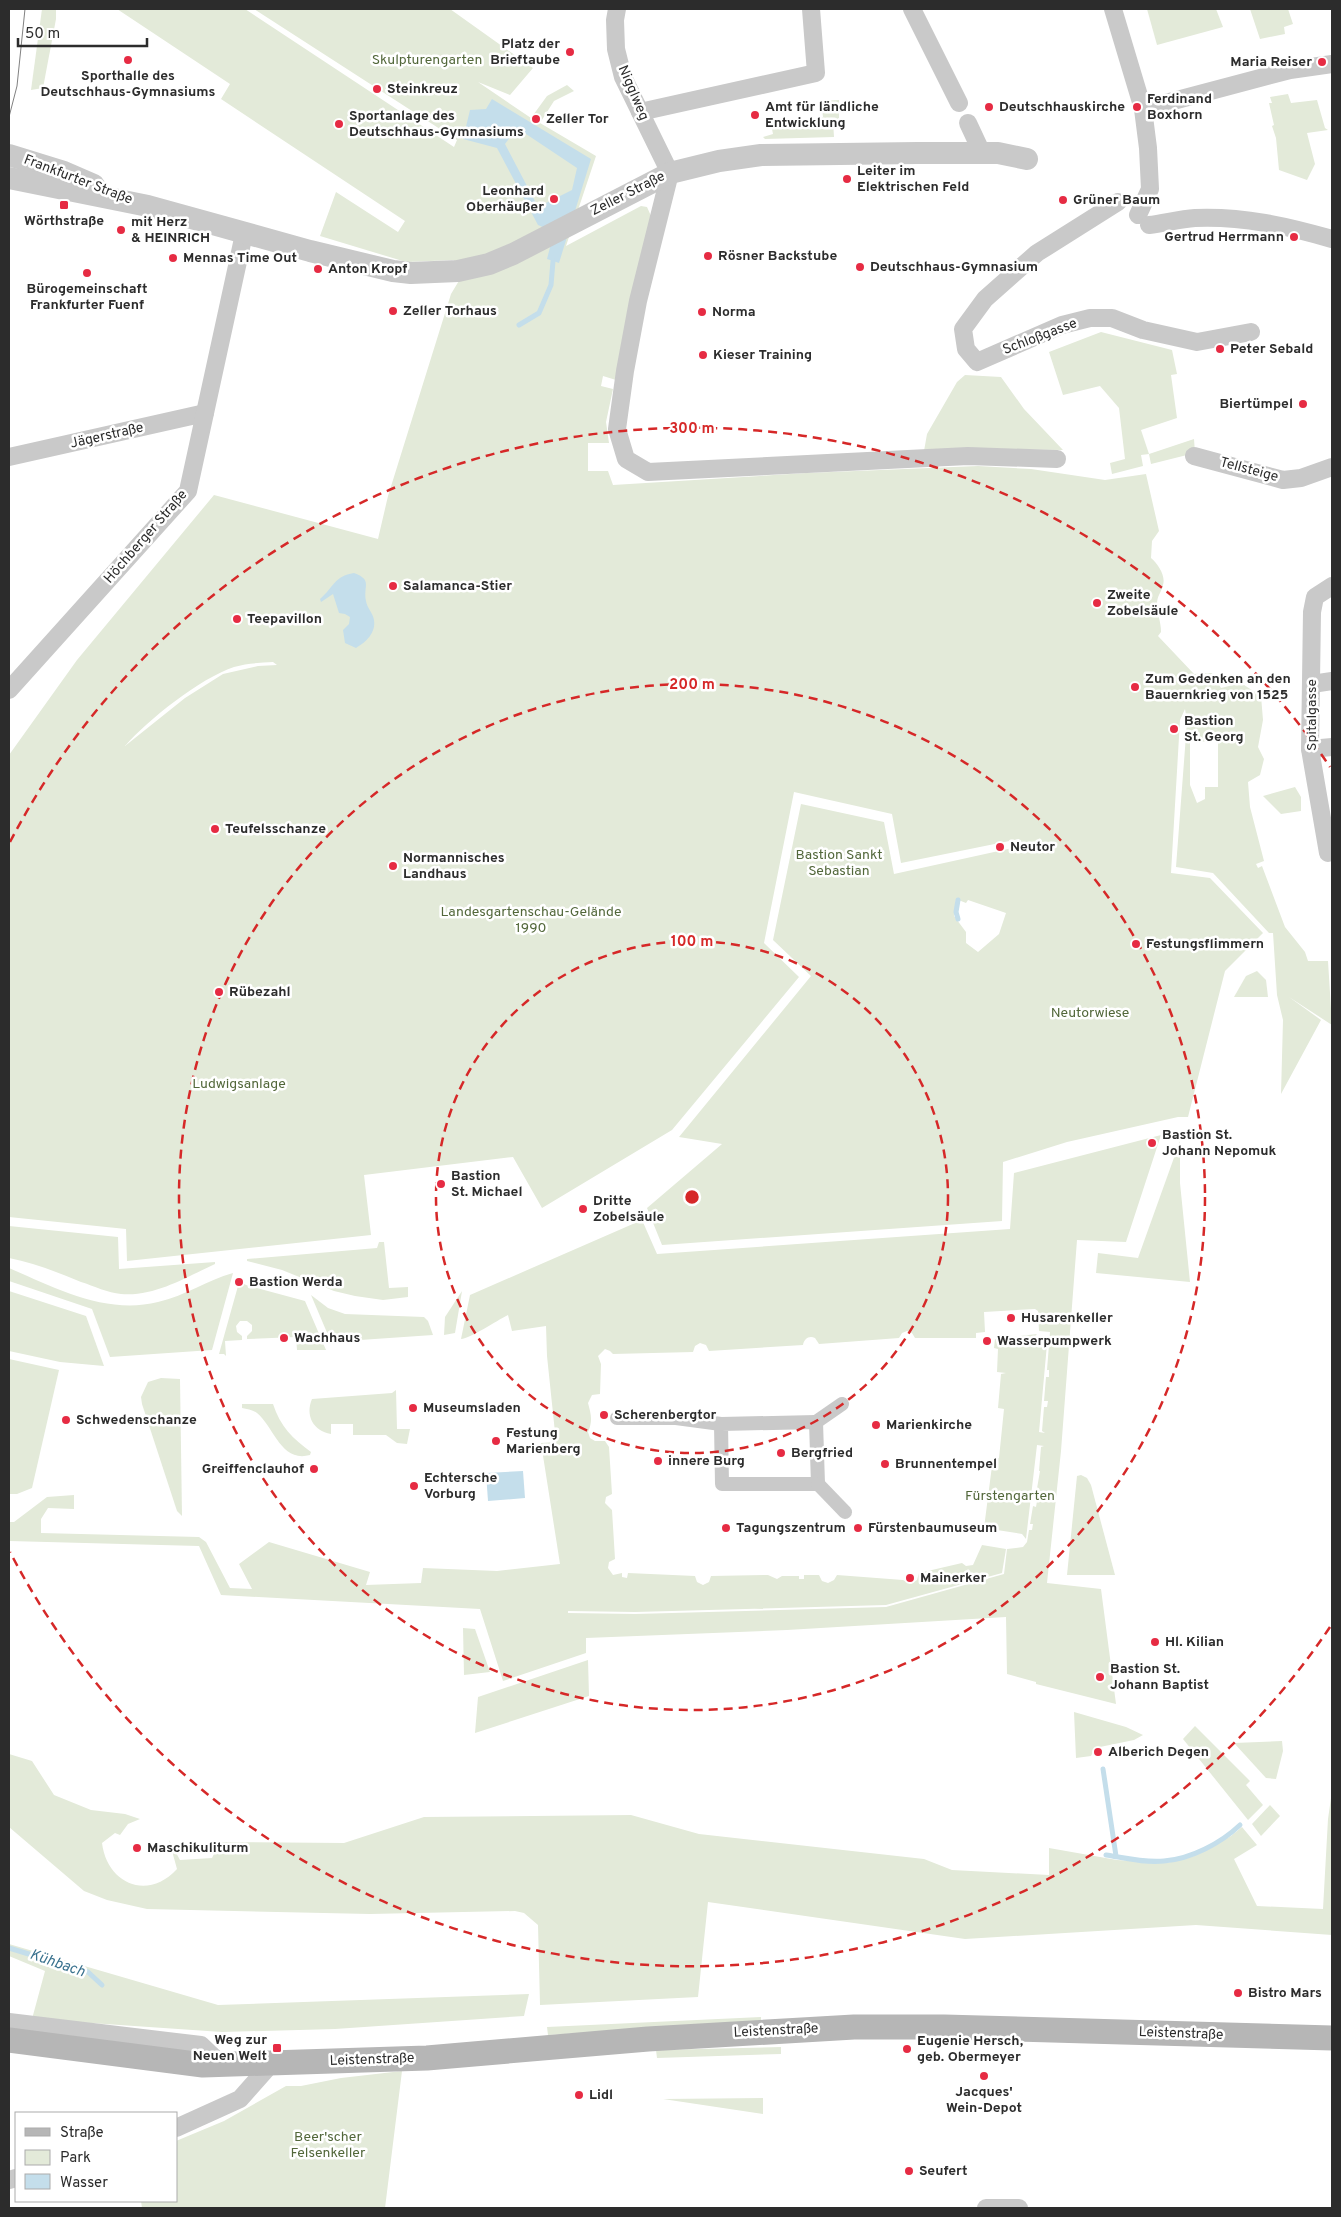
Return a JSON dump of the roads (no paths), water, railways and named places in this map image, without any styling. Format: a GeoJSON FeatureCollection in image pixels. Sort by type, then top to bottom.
{"type":"FeatureCollection","features":[{"type":"Feature","properties":{"kind":"main road","name":"Leistenstraße"},"geometry":{"type":"LineString","coordinates":[[9,2040],[194,2063],[271,2064],[427,2058],[639,2039],[854,2027],[944,2027],[1332,2038]]}},
{"type":"Feature","properties":{"kind":"street","name":"Nigglweg"},"geometry":{"type":"LineString","coordinates":[[617,9],[615,20],[616,49],[623,77],[670,173]]}},
{"type":"Feature","properties":{"kind":"street"},"geometry":{"type":"LineString","coordinates":[[640,112],[816,73],[811,9]]}},
{"type":"Feature","properties":{"kind":"street"},"geometry":{"type":"LineString","coordinates":[[912,9],[959,103]]}},
{"type":"Feature","properties":{"kind":"street"},"geometry":{"type":"LineString","coordinates":[[1113,9],[1143,109],[1150,189],[1144,220],[1237,219],[1273,223],[1332,239]]}},
{"type":"Feature","properties":{"kind":"street"},"geometry":{"type":"LineString","coordinates":[[1143,109],[1290,70],[1332,64]]}},
{"type":"Feature","properties":{"kind":"street"},"geometry":{"type":"LineString","coordinates":[[968,123],[982,153]]}},
{"type":"Feature","properties":{"kind":"street","name":"Zeller Straße"},"geometry":{"type":"LineString","coordinates":[[244,234],[393,271],[411,273],[458,271],[489,264],[505,258],[670,173],[708,162],[760,155],[998,153],[1026,159]]}},
{"type":"Feature","properties":{"kind":"street","name":"Frankfurter Straße"},"geometry":{"type":"LineString","coordinates":[[9,155],[64,172],[148,206]]}},
{"type":"Feature","properties":{"kind":"street"},"geometry":{"type":"LineString","coordinates":[[670,173],[638,301],[625,371],[618,429],[626,459],[648,472],[968,456],[1057,458]]}},
{"type":"Feature","properties":{"kind":"street","name":"Frankfurter Straße"},"geometry":{"type":"LineString","coordinates":[[9,178],[148,206],[244,234]]}},
{"type":"Feature","properties":{"kind":"street","name":"Schloßgasse"},"geometry":{"type":"LineString","coordinates":[[1118,202],[1037,253],[985,299],[963,329],[966,349],[977,362],[1062,325],[1090,318],[1112,318],[1143,330],[1198,342],[1251,332]]}},
{"type":"Feature","properties":{"kind":"street","name":"Höchberger Straße"},"geometry":{"type":"LineString","coordinates":[[9,690],[188,491],[244,234]]}},
{"type":"Feature","properties":{"kind":"street","name":"Jägerstraße"},"geometry":{"type":"LineString","coordinates":[[9,458],[205,414]]}},
{"type":"Feature","properties":{"kind":"street","name":"Tellsteige"},"geometry":{"type":"LineString","coordinates":[[1194,456],[1283,480],[1301,478],[1332,467]]}},
{"type":"Feature","properties":{"kind":"street","name":"Spitalgasse"},"geometry":{"type":"LineString","coordinates":[[1328,854],[1327,808],[1310,749],[1312,612],[1315,597],[1332,586]]}},
{"type":"Feature","properties":{"kind":"street"},"geometry":{"type":"LineString","coordinates":[[1312,684],[1332,681]]}},
{"type":"Feature","properties":{"kind":"street"},"geometry":{"type":"LineString","coordinates":[[1310,749],[1332,747]]}},
{"type":"Feature","properties":{"kind":"street"},"geometry":{"type":"LineString","coordinates":[[617,1418],[676,1418],[721,1424],[816,1422],[842,1404]]}},
{"type":"Feature","properties":{"kind":"street"},"geometry":{"type":"LineString","coordinates":[[816,1422],[818,1484],[844,1512]]}},
{"type":"Feature","properties":{"kind":"street"},"geometry":{"type":"LineString","coordinates":[[721,1424],[722,1484],[818,1484]]}},
{"type":"Feature","properties":{"kind":"street"},"geometry":{"type":"LineString","coordinates":[[9,2022],[201,2045],[220,2064]]}},
{"type":"Feature","properties":{"kind":"street"},"geometry":{"type":"LineString","coordinates":[[178,2127],[240,2099],[271,2064]]}},
{"type":"Feature","properties":{"kind":"street"},"geometry":{"type":"LineString","coordinates":[[986,2208],[1019,2208]]}},
{"type":"Feature","properties":{"kind":"water"},"geometry":{"type":"Polygon","coordinates":[[[492,99],[591,159],[559,263],[547,259],[554,232],[538,225],[497,148],[463,139],[470,110],[486,109],[492,99]],[[517,128],[505,144],[538,207],[572,190],[577,168],[517,128]]]}},
{"type":"Feature","properties":{"kind":"water"},"geometry":{"type":"Polygon","coordinates":[[[354,573],[365,581],[366,601],[373,617],[374,625],[370,637],[356,648],[345,643],[343,630],[349,624],[350,617],[339,613],[333,594],[321,602],[320,599],[338,579],[347,574],[354,573]]]}},
{"type":"Feature","properties":{"kind":"water"},"geometry":{"type":"Polygon","coordinates":[[[523,1471],[525,1498],[488,1501],[486,1473],[523,1471]]]}},
{"type":"Feature","properties":{"kind":"waterway"},"geometry":{"type":"LineString","coordinates":[[519,325],[539,313],[551,285],[553,261]]}},
{"type":"Feature","properties":{"kind":"waterway"},"geometry":{"type":"LineString","coordinates":[[958,900],[956,912],[958,919]]}},
{"type":"Feature","properties":{"kind":"waterway"},"geometry":{"type":"LineString","coordinates":[[1103,1769],[1116,1856]]}},
{"type":"Feature","properties":{"kind":"waterway"},"geometry":{"type":"LineString","coordinates":[[1106,1855],[1135,1860],[1174,1860],[1215,1844],[1240,1825]]}},
{"type":"Feature","properties":{"kind":"waterway","name":"Kühbach"},"geometry":{"type":"LineString","coordinates":[[9,1948],[88,1972],[102,1985]]}},
{"type":"Feature","properties":{"kind":"tram line"},"geometry":{"type":"LineString","coordinates":[[9,117],[17,86],[25,9]]}},
{"type":"Feature","properties":{"kind":"place","name":"Platz der Brieftaube"},"geometry":{"type":"Point","coordinates":[570,52]}},
{"type":"Feature","properties":{"kind":"place","name":"Sporthalle des Deutschhaus-Gymnasiums"},"geometry":{"type":"Point","coordinates":[128,60]}},
{"type":"Feature","properties":{"kind":"place","name":"Maria Reiser"},"geometry":{"type":"Point","coordinates":[1322,62]}},
{"type":"Feature","properties":{"kind":"place","name":"Steinkreuz"},"geometry":{"type":"Point","coordinates":[377,89]}},
{"type":"Feature","properties":{"kind":"place","name":"Deutschhauskirche"},"geometry":{"type":"Point","coordinates":[989,107]}},
{"type":"Feature","properties":{"kind":"place","name":"Ferdinand Boxhorn"},"geometry":{"type":"Point","coordinates":[1137,107]}},
{"type":"Feature","properties":{"kind":"place","name":"Amt für ländliche Entwicklung"},"geometry":{"type":"Point","coordinates":[755,115]}},
{"type":"Feature","properties":{"kind":"place","name":"Zeller Tor"},"geometry":{"type":"Point","coordinates":[536,119]}},
{"type":"Feature","properties":{"kind":"place","name":"Sportanlage des Deutschhaus-Gymnasiums"},"geometry":{"type":"Point","coordinates":[339,124]}},
{"type":"Feature","properties":{"kind":"place","name":"Leiter im Elektrischen Feld"},"geometry":{"type":"Point","coordinates":[847,179]}},
{"type":"Feature","properties":{"kind":"place","name":"Leonhard Oberhäußer"},"geometry":{"type":"Point","coordinates":[554,199]}},
{"type":"Feature","properties":{"kind":"place","name":"Grüner Baum"},"geometry":{"type":"Point","coordinates":[1063,200]}},
{"type":"Feature","properties":{"kind":"place","name":"Wörthstraße"},"geometry":{"type":"Point","coordinates":[64,205]}},
{"type":"Feature","properties":{"kind":"place","name":"mit Herz & HEINRICH"},"geometry":{"type":"Point","coordinates":[121,230]}},
{"type":"Feature","properties":{"kind":"place","name":"Gertrud Herrmann"},"geometry":{"type":"Point","coordinates":[1294,237]}},
{"type":"Feature","properties":{"kind":"place","name":"Rösner Backstube"},"geometry":{"type":"Point","coordinates":[708,256]}},
{"type":"Feature","properties":{"kind":"place","name":"Mennas Time Out"},"geometry":{"type":"Point","coordinates":[173,258]}},
{"type":"Feature","properties":{"kind":"place","name":"Deutschhaus-Gymnasium"},"geometry":{"type":"Point","coordinates":[860,267]}},
{"type":"Feature","properties":{"kind":"place","name":"Anton Kropf"},"geometry":{"type":"Point","coordinates":[318,269]}},
{"type":"Feature","properties":{"kind":"place","name":"Bürogemeinschaft Frankfurter Fuenf"},"geometry":{"type":"Point","coordinates":[87,273]}},
{"type":"Feature","properties":{"kind":"place","name":"Zeller Torhaus"},"geometry":{"type":"Point","coordinates":[393,311]}},
{"type":"Feature","properties":{"kind":"place","name":"Norma"},"geometry":{"type":"Point","coordinates":[702,312]}},
{"type":"Feature","properties":{"kind":"place","name":"Peter Sebald"},"geometry":{"type":"Point","coordinates":[1220,349]}},
{"type":"Feature","properties":{"kind":"place","name":"Kieser Training"},"geometry":{"type":"Point","coordinates":[703,355]}},
{"type":"Feature","properties":{"kind":"place","name":"Biertümpel"},"geometry":{"type":"Point","coordinates":[1303,404]}},
{"type":"Feature","properties":{"kind":"place","name":"Salamanca-Stier"},"geometry":{"type":"Point","coordinates":[393,586]}},
{"type":"Feature","properties":{"kind":"place","name":"Zweite Zobelsäule"},"geometry":{"type":"Point","coordinates":[1097,603]}},
{"type":"Feature","properties":{"kind":"place","name":"Teepavillon"},"geometry":{"type":"Point","coordinates":[237,619]}},
{"type":"Feature","properties":{"kind":"place","name":"Zum Gedenken an den Bauernkrieg von 1525"},"geometry":{"type":"Point","coordinates":[1135,687]}},
{"type":"Feature","properties":{"kind":"place","name":"Bastion St. Georg"},"geometry":{"type":"Point","coordinates":[1174,729]}},
{"type":"Feature","properties":{"kind":"place","name":"Teufelsschanze"},"geometry":{"type":"Point","coordinates":[215,829]}},
{"type":"Feature","properties":{"kind":"place","name":"Neutor"},"geometry":{"type":"Point","coordinates":[1000,847]}},
{"type":"Feature","properties":{"kind":"place","name":"Normannisches Landhaus"},"geometry":{"type":"Point","coordinates":[393,866]}},
{"type":"Feature","properties":{"kind":"place","name":"Festungsflimmern"},"geometry":{"type":"Point","coordinates":[1136,944]}},
{"type":"Feature","properties":{"kind":"place","name":"Rübezahl"},"geometry":{"type":"Point","coordinates":[219,992]}},
{"type":"Feature","properties":{"kind":"place","name":"Bastion St. Johann Nepomuk"},"geometry":{"type":"Point","coordinates":[1152,1143]}},
{"type":"Feature","properties":{"kind":"place","name":"Bastion St. Michael"},"geometry":{"type":"Point","coordinates":[441,1184]}},
{"type":"Feature","properties":{"kind":"place","name":"Dritte Zobelsäule"},"geometry":{"type":"Point","coordinates":[583,1209]}},
{"type":"Feature","properties":{"kind":"place","name":"Bastion Werda"},"geometry":{"type":"Point","coordinates":[239,1282]}},
{"type":"Feature","properties":{"kind":"place","name":"Husarenkeller"},"geometry":{"type":"Point","coordinates":[1011,1318]}},
{"type":"Feature","properties":{"kind":"place","name":"Wachhaus"},"geometry":{"type":"Point","coordinates":[284,1338]}},
{"type":"Feature","properties":{"kind":"place","name":"Wasserpumpwerk"},"geometry":{"type":"Point","coordinates":[987,1341]}},
{"type":"Feature","properties":{"kind":"place","name":"Museumsladen"},"geometry":{"type":"Point","coordinates":[413,1408]}},
{"type":"Feature","properties":{"kind":"place","name":"Scherenbergtor"},"geometry":{"type":"Point","coordinates":[604,1415]}},
{"type":"Feature","properties":{"kind":"place","name":"Schwedenschanze"},"geometry":{"type":"Point","coordinates":[66,1420]}},
{"type":"Feature","properties":{"kind":"place","name":"Marienkirche"},"geometry":{"type":"Point","coordinates":[876,1425]}},
{"type":"Feature","properties":{"kind":"place","name":"Festung Marienberg"},"geometry":{"type":"Point","coordinates":[496,1441]}},
{"type":"Feature","properties":{"kind":"place","name":"Bergfried"},"geometry":{"type":"Point","coordinates":[781,1453]}},
{"type":"Feature","properties":{"kind":"place","name":"innere Burg"},"geometry":{"type":"Point","coordinates":[658,1461]}},
{"type":"Feature","properties":{"kind":"place","name":"Brunnentempel"},"geometry":{"type":"Point","coordinates":[885,1464]}},
{"type":"Feature","properties":{"kind":"place","name":"Greiffenclauhof"},"geometry":{"type":"Point","coordinates":[314,1469]}},
{"type":"Feature","properties":{"kind":"place","name":"Echtersche Vorburg"},"geometry":{"type":"Point","coordinates":[414,1486]}},
{"type":"Feature","properties":{"kind":"place","name":"Tagungszentrum"},"geometry":{"type":"Point","coordinates":[726,1528]}},
{"type":"Feature","properties":{"kind":"place","name":"Fürstenbaumuseum"},"geometry":{"type":"Point","coordinates":[858,1528]}},
{"type":"Feature","properties":{"kind":"place","name":"Mainerker"},"geometry":{"type":"Point","coordinates":[910,1578]}},
{"type":"Feature","properties":{"kind":"place","name":"Hl. Kilian"},"geometry":{"type":"Point","coordinates":[1155,1642]}},
{"type":"Feature","properties":{"kind":"place","name":"Bastion St. Johann Baptist"},"geometry":{"type":"Point","coordinates":[1100,1677]}},
{"type":"Feature","properties":{"kind":"place","name":"Alberich Degen"},"geometry":{"type":"Point","coordinates":[1098,1752]}},
{"type":"Feature","properties":{"kind":"place","name":"Maschikuliturm"},"geometry":{"type":"Point","coordinates":[137,1848]}},
{"type":"Feature","properties":{"kind":"place","name":"Bistro Mars"},"geometry":{"type":"Point","coordinates":[1238,1993]}},
{"type":"Feature","properties":{"kind":"place","name":"Weg zur Neuen Welt"},"geometry":{"type":"Point","coordinates":[277,2048]}},
{"type":"Feature","properties":{"kind":"place","name":"Eugenie Hersch, geb. Obermeyer"},"geometry":{"type":"Point","coordinates":[907,2049]}},
{"type":"Feature","properties":{"kind":"place","name":"Jacques' Wein-Depot"},"geometry":{"type":"Point","coordinates":[984,2076]}},
{"type":"Feature","properties":{"kind":"place","name":"Lidl"},"geometry":{"type":"Point","coordinates":[579,2095]}},
{"type":"Feature","properties":{"kind":"place","name":"Seufert"},"geometry":{"type":"Point","coordinates":[909,2171]}},
{"type":"Feature","properties":{"kind":"park label","name":"Skulpturengarten"},"geometry":{"type":"Point","coordinates":[427,60]}},
{"type":"Feature","properties":{"kind":"park label","name":"Bastion Sankt Sebastian"},"geometry":{"type":"Point","coordinates":[839,864]}},
{"type":"Feature","properties":{"kind":"park label","name":"Landesgartenschau-Gelände 1990"},"geometry":{"type":"Point","coordinates":[531,920]}},
{"type":"Feature","properties":{"kind":"park label","name":"Neutorwiese"},"geometry":{"type":"Point","coordinates":[1090,1013]}},
{"type":"Feature","properties":{"kind":"park label","name":"Ludwigsanlage"},"geometry":{"type":"Point","coordinates":[239,1084]}},
{"type":"Feature","properties":{"kind":"park label","name":"Fürstengarten"},"geometry":{"type":"Point","coordinates":[1010,1496]}},
{"type":"Feature","properties":{"kind":"park label","name":"Beer'scher Felsenkeller"},"geometry":{"type":"Point","coordinates":[328,2146]}}]}
